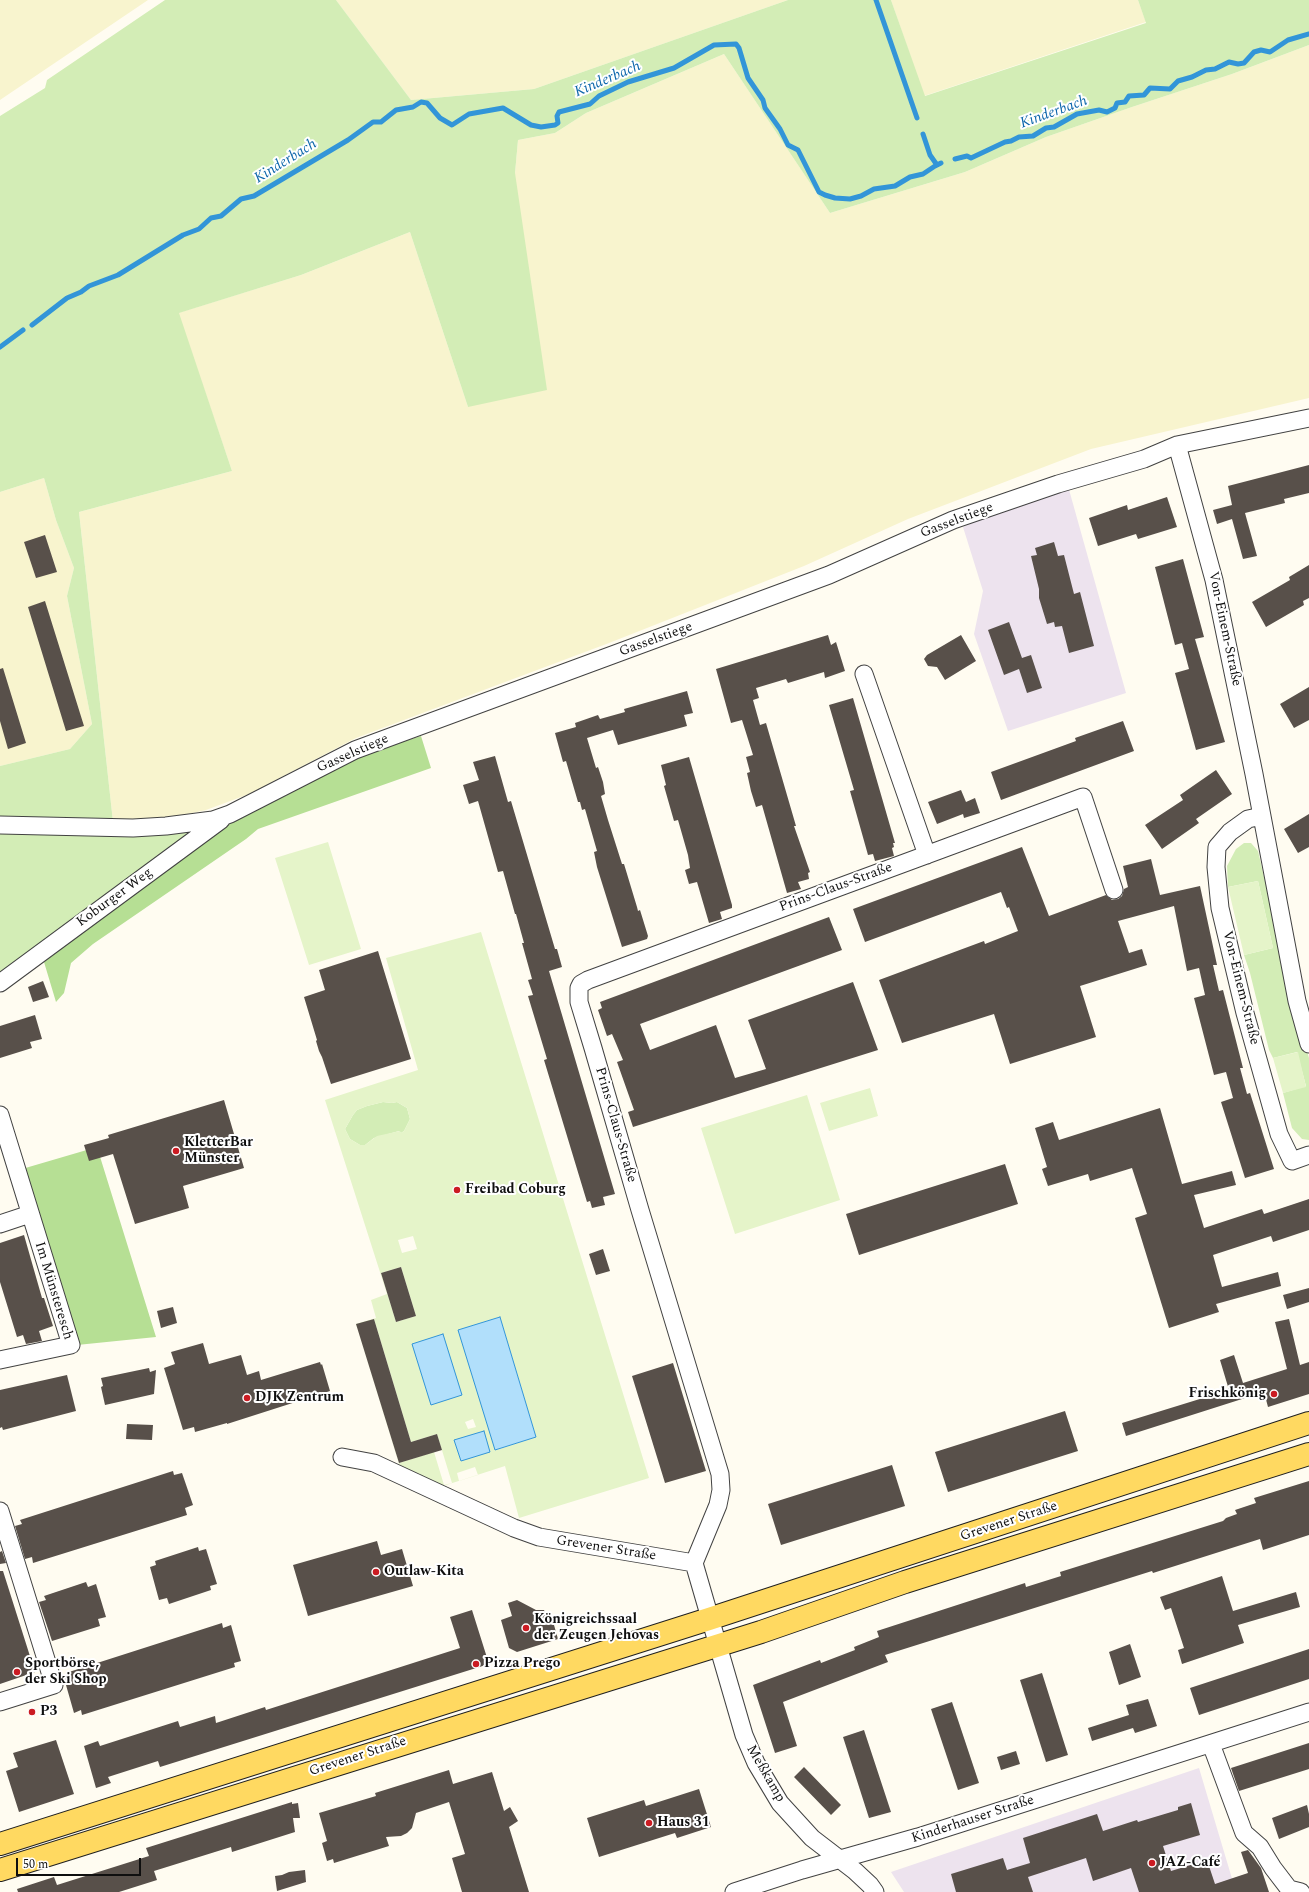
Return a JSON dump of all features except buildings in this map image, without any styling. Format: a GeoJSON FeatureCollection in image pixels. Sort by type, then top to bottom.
{"type":"FeatureCollection","features":[{"type":"Feature","properties":{"kind":"main road","name":"Grevener Straße"},"geometry":{"type":"LineString","coordinates":[[0,1844],[709,1619],[1309,1423]]}},
{"type":"Feature","properties":{"kind":"main road","name":"Grevener Straße"},"geometry":{"type":"LineString","coordinates":[[0,1870],[761,1632],[906,1582],[1309,1454]]}},
{"type":"Feature","properties":{"kind":"street","name":"Gasselstiege"},"geometry":{"type":"LineString","coordinates":[[0,825],[133,828],[197,822],[230,814],[355,750],[829,575],[953,520],[1058,484],[1144,459],[1177,445],[1309,418]]}},
{"type":"Feature","properties":{"kind":"street","name":"Von-Einem-Straße"},"geometry":{"type":"LineString","coordinates":[[1177,445],[1214,580],[1262,816],[1297,1001],[1309,1044]]}},
{"type":"Feature","properties":{"kind":"street"},"geometry":{"type":"LineString","coordinates":[[864,674],[927,855]]}},
{"type":"Feature","properties":{"kind":"street","name":"Prins-Claus-Straße"},"geometry":{"type":"LineString","coordinates":[[694,1563],[718,1505],[721,1490],[720,1474],[593,1048],[580,1002],[579,988],[581,984],[588,980],[1083,797],[1114,890]]}},
{"type":"Feature","properties":{"kind":"street","name":"Koburger Weg"},"geometry":{"type":"LineString","coordinates":[[0,983],[230,814]]}},
{"type":"Feature","properties":{"kind":"street","name":"Von-Einem-Straße"},"geometry":{"type":"LineString","coordinates":[[1262,816],[1248,818],[1230,832],[1217,847],[1216,867],[1220,908],[1245,1013],[1279,1134],[1292,1161],[1309,1155]]}},
{"type":"Feature","properties":{"kind":"street","name":"Im Münsteresch"},"geometry":{"type":"LineString","coordinates":[[0,1115],[71,1345],[0,1360]]}},
{"type":"Feature","properties":{"kind":"street"},"geometry":{"type":"LineString","coordinates":[[0,1224],[30,1214]]}},
{"type":"Feature","properties":{"kind":"street","name":"Grevener Straße"},"geometry":{"type":"LineString","coordinates":[[342,1457],[374,1463],[514,1528],[539,1537],[694,1563]]}},
{"type":"Feature","properties":{"kind":"street"},"geometry":{"type":"LineString","coordinates":[[0,1511],[54,1685],[0,1702]]}},
{"type":"Feature","properties":{"kind":"street"},"geometry":{"type":"LineString","coordinates":[[694,1563],[716,1645]]}},
{"type":"Feature","properties":{"kind":"street","name":"Meßkamp"},"geometry":{"type":"LineString","coordinates":[[716,1645],[744,1735],[769,1787],[780,1803],[812,1838],[860,1876],[875,1892]]}},
{"type":"Feature","properties":{"kind":"street","name":"Kinderhauser Straße"},"geometry":{"type":"LineString","coordinates":[[734,1892],[839,1859],[874,1851],[1309,1712]]}},
{"type":"Feature","properties":{"kind":"street"},"geometry":{"type":"LineString","coordinates":[[1211,1744],[1244,1833],[1260,1846],[1273,1868],[1289,1889],[1301,1892]]}},
{"type":"Feature","properties":{"kind":"shaded area"},"geometry":{"type":"Polygon","coordinates":[[[0,0],[148,0],[0,100],[0,0]]]}},
{"type":"Feature","properties":{"kind":"shaded area"},"geometry":{"type":"Polygon","coordinates":[[[336,0],[788,0],[534,89],[411,100],[336,0]]]}},
{"type":"Feature","properties":{"kind":"shaded area"},"geometry":{"type":"Polygon","coordinates":[[[891,0],[1138,0],[1146,22],[924,96],[891,0]]]}},
{"type":"Feature","properties":{"kind":"shaded area"},"geometry":{"type":"Polygon","coordinates":[[[1309,45],[1309,398],[1091,449],[908,519],[804,566],[609,643],[356,738],[249,794],[206,810],[160,820],[113,822],[79,512],[232,471],[178,313],[301,275],[410,232],[468,407],[515,173],[518,140],[555,133],[586,113],[724,54],[830,213],[965,172],[1046,137],[1232,74],[1309,45]]]}},
{"type":"Feature","properties":{"kind":"shaded area"},"geometry":{"type":"Polygon","coordinates":[[[44,478],[56,520],[74,568],[67,596],[92,724],[70,749],[0,766],[0,492],[44,478]]]}},
{"type":"Feature","properties":{"kind":"shaded area"},"geometry":{"type":"Polygon","coordinates":[[[1068,486],[1126,693],[1008,731],[974,634],[983,591],[963,527],[996,512],[1068,486]]]}},
{"type":"Feature","properties":{"kind":"shaded area"},"geometry":{"type":"Polygon","coordinates":[[[1199,1768],[1236,1892],[904,1892],[891,1872],[1199,1768]]]}},
{"type":"Feature","properties":{"kind":"green space"},"geometry":{"type":"Polygon","coordinates":[[[165,0],[336,0],[411,100],[534,89],[788,0],[891,0],[925,96],[1146,23],[1138,0],[1309,0],[1309,45],[1232,74],[1046,137],[965,172],[830,213],[724,54],[586,113],[555,133],[518,140],[515,173],[547,390],[468,407],[410,232],[301,275],[179,313],[232,471],[79,512],[113,822],[0,819],[0,766],[70,749],[92,724],[67,596],[74,568],[56,520],[44,478],[0,492],[0,116],[45,88],[47,80],[165,0]]]}},
{"type":"Feature","properties":{"kind":"green space"},"geometry":{"type":"Polygon","coordinates":[[[421,736],[431,768],[258,829],[246,839],[93,944],[71,963],[64,993],[56,1002],[44,962],[223,828],[248,813],[287,795],[364,754],[421,736]]]}},
{"type":"Feature","properties":{"kind":"green space"},"geometry":{"type":"Polygon","coordinates":[[[203,828],[0,975],[0,831],[203,828]]]}},
{"type":"Feature","properties":{"kind":"green space"},"geometry":{"type":"Polygon","coordinates":[[[328,842],[361,949],[309,965],[275,858],[328,842]]]}},
{"type":"Feature","properties":{"kind":"green space"},"geometry":{"type":"Polygon","coordinates":[[[1244,843],[1251,843],[1258,851],[1293,1002],[1309,1058],[1309,1140],[1302,1139],[1292,1128],[1283,1093],[1306,1086],[1297,1052],[1273,1058],[1269,1050],[1250,973],[1244,955],[1273,948],[1258,881],[1228,887],[1227,866],[1236,849],[1244,843]]]}},
{"type":"Feature","properties":{"kind":"green space"},"geometry":{"type":"Polygon","coordinates":[[[1258,881],[1273,948],[1244,955],[1228,887],[1258,881]]]}},
{"type":"Feature","properties":{"kind":"green space","name":"Freibad Coburg"},"geometry":{"type":"Polygon","coordinates":[[[481,932],[649,1478],[519,1518],[505,1466],[478,1475],[475,1467],[457,1473],[459,1481],[440,1487],[419,1479],[399,1464],[356,1324],[376,1318],[371,1300],[387,1294],[325,1100],[418,1070],[386,958],[481,932]],[[383,1102],[357,1110],[345,1129],[350,1139],[360,1145],[365,1145],[377,1136],[400,1131],[401,1133],[404,1131],[410,1119],[407,1108],[397,1102],[383,1102]],[[413,1236],[398,1240],[402,1253],[417,1249],[413,1236]],[[401,1267],[381,1273],[396,1322],[416,1316],[401,1267]],[[500,1317],[459,1330],[496,1450],[536,1437],[500,1317]],[[374,1319],[357,1327],[399,1463],[434,1452],[444,1485],[452,1483],[437,1434],[411,1442],[374,1319]],[[473,1419],[465,1422],[468,1429],[476,1427],[473,1419]]]}},
{"type":"Feature","properties":{"kind":"green space"},"geometry":{"type":"Polygon","coordinates":[[[1298,1052],[1306,1087],[1283,1093],[1273,1058],[1298,1052]]]}},
{"type":"Feature","properties":{"kind":"green space"},"geometry":{"type":"Polygon","coordinates":[[[870,1088],[878,1116],[829,1131],[820,1103],[870,1088]]]}},
{"type":"Feature","properties":{"kind":"green space"},"geometry":{"type":"Polygon","coordinates":[[[807,1095],[840,1200],[735,1234],[701,1128],[807,1095]]]}},
{"type":"Feature","properties":{"kind":"green space"},"geometry":{"type":"Polygon","coordinates":[[[383,1102],[397,1102],[407,1108],[410,1119],[404,1131],[401,1133],[399,1131],[374,1138],[365,1145],[360,1145],[350,1139],[345,1129],[357,1110],[383,1102]]]}},
{"type":"Feature","properties":{"kind":"green space"},"geometry":{"type":"Polygon","coordinates":[[[97,1147],[156,1337],[77,1345],[22,1169],[97,1147]]]}},
{"type":"Feature","properties":{"kind":"water"},"geometry":{"type":"Polygon","coordinates":[[[500,1317],[536,1437],[495,1450],[458,1330],[500,1317]]]}},
{"type":"Feature","properties":{"kind":"water"},"geometry":{"type":"Polygon","coordinates":[[[443,1334],[462,1395],[431,1405],[412,1344],[443,1334]]]}},
{"type":"Feature","properties":{"kind":"water"},"geometry":{"type":"Polygon","coordinates":[[[484,1431],[490,1452],[461,1461],[454,1440],[484,1431]]]}},
{"type":"Feature","properties":{"kind":"waterway"},"geometry":{"type":"LineString","coordinates":[[876,0],[917,118]]}},
{"type":"Feature","properties":{"kind":"waterway","name":"Kinderbach"},"geometry":{"type":"LineString","coordinates":[[955,159],[967,156],[971,158],[1019,137],[1033,136],[1046,128],[1054,127],[1077,114],[1099,110],[1107,112],[1115,108],[1117,103],[1125,102],[1129,96],[1144,95],[1150,88],[1170,89],[1178,81],[1192,77],[1206,70],[1215,69],[1229,62],[1238,64],[1244,63],[1254,52],[1261,50],[1270,52],[1288,40],[1309,34]]}},
{"type":"Feature","properties":{"kind":"waterway","name":"Kinderbach"},"geometry":{"type":"LineString","coordinates":[[32,325],[67,298],[81,292],[89,286],[118,275],[183,235],[199,229],[211,218],[221,216],[241,199],[254,196],[348,140],[373,122],[381,122],[396,110],[413,107],[421,102],[427,103],[440,118],[452,125],[469,114],[503,108],[531,125],[541,127],[555,125],[558,123],[557,116],[559,112],[590,104],[599,96],[628,82],[674,68],[714,45],[736,44],[739,48],[748,78],[763,100],[765,108],[780,129],[788,145],[798,150],[819,192],[835,198],[850,199],[861,196],[874,189],[895,186],[910,177],[923,174],[941,163]]}},
{"type":"Feature","properties":{"kind":"waterway"},"geometry":{"type":"LineString","coordinates":[[923,134],[930,155],[937,165]]}},
{"type":"Feature","properties":{"kind":"waterway","name":"Kinderbach"},"geometry":{"type":"LineString","coordinates":[[0,347],[23,330]]}},
{"type":"Feature","properties":{"kind":"place","name":"KletterBar Münster"},"geometry":{"type":"Point","coordinates":[176,1151]}},
{"type":"Feature","properties":{"kind":"place","name":"Freibad Coburg"},"geometry":{"type":"Point","coordinates":[457,1190]}},
{"type":"Feature","properties":{"kind":"place","name":"Frischkönig"},"geometry":{"type":"Point","coordinates":[1274,1394]}},
{"type":"Feature","properties":{"kind":"place","name":"DJK Zentrum"},"geometry":{"type":"Point","coordinates":[247,1398]}},
{"type":"Feature","properties":{"kind":"place","name":"Outlaw-Kita"},"geometry":{"type":"Point","coordinates":[376,1572]}},
{"type":"Feature","properties":{"kind":"place","name":"Königreichssaal der Zeugen Jehovas"},"geometry":{"type":"Point","coordinates":[526,1628]}},
{"type":"Feature","properties":{"kind":"place","name":"Pizza Prego"},"geometry":{"type":"Point","coordinates":[476,1664]}},
{"type":"Feature","properties":{"kind":"place","name":"Sportbörse, der Ski Shop"},"geometry":{"type":"Point","coordinates":[17,1672]}},
{"type":"Feature","properties":{"kind":"place","name":"P3"},"geometry":{"type":"Point","coordinates":[32,1712]}},
{"type":"Feature","properties":{"kind":"place","name":"Haus 31"},"geometry":{"type":"Point","coordinates":[649,1823]}},
{"type":"Feature","properties":{"kind":"place","name":"JAZ-Café"},"geometry":{"type":"Point","coordinates":[1152,1863]}}]}
